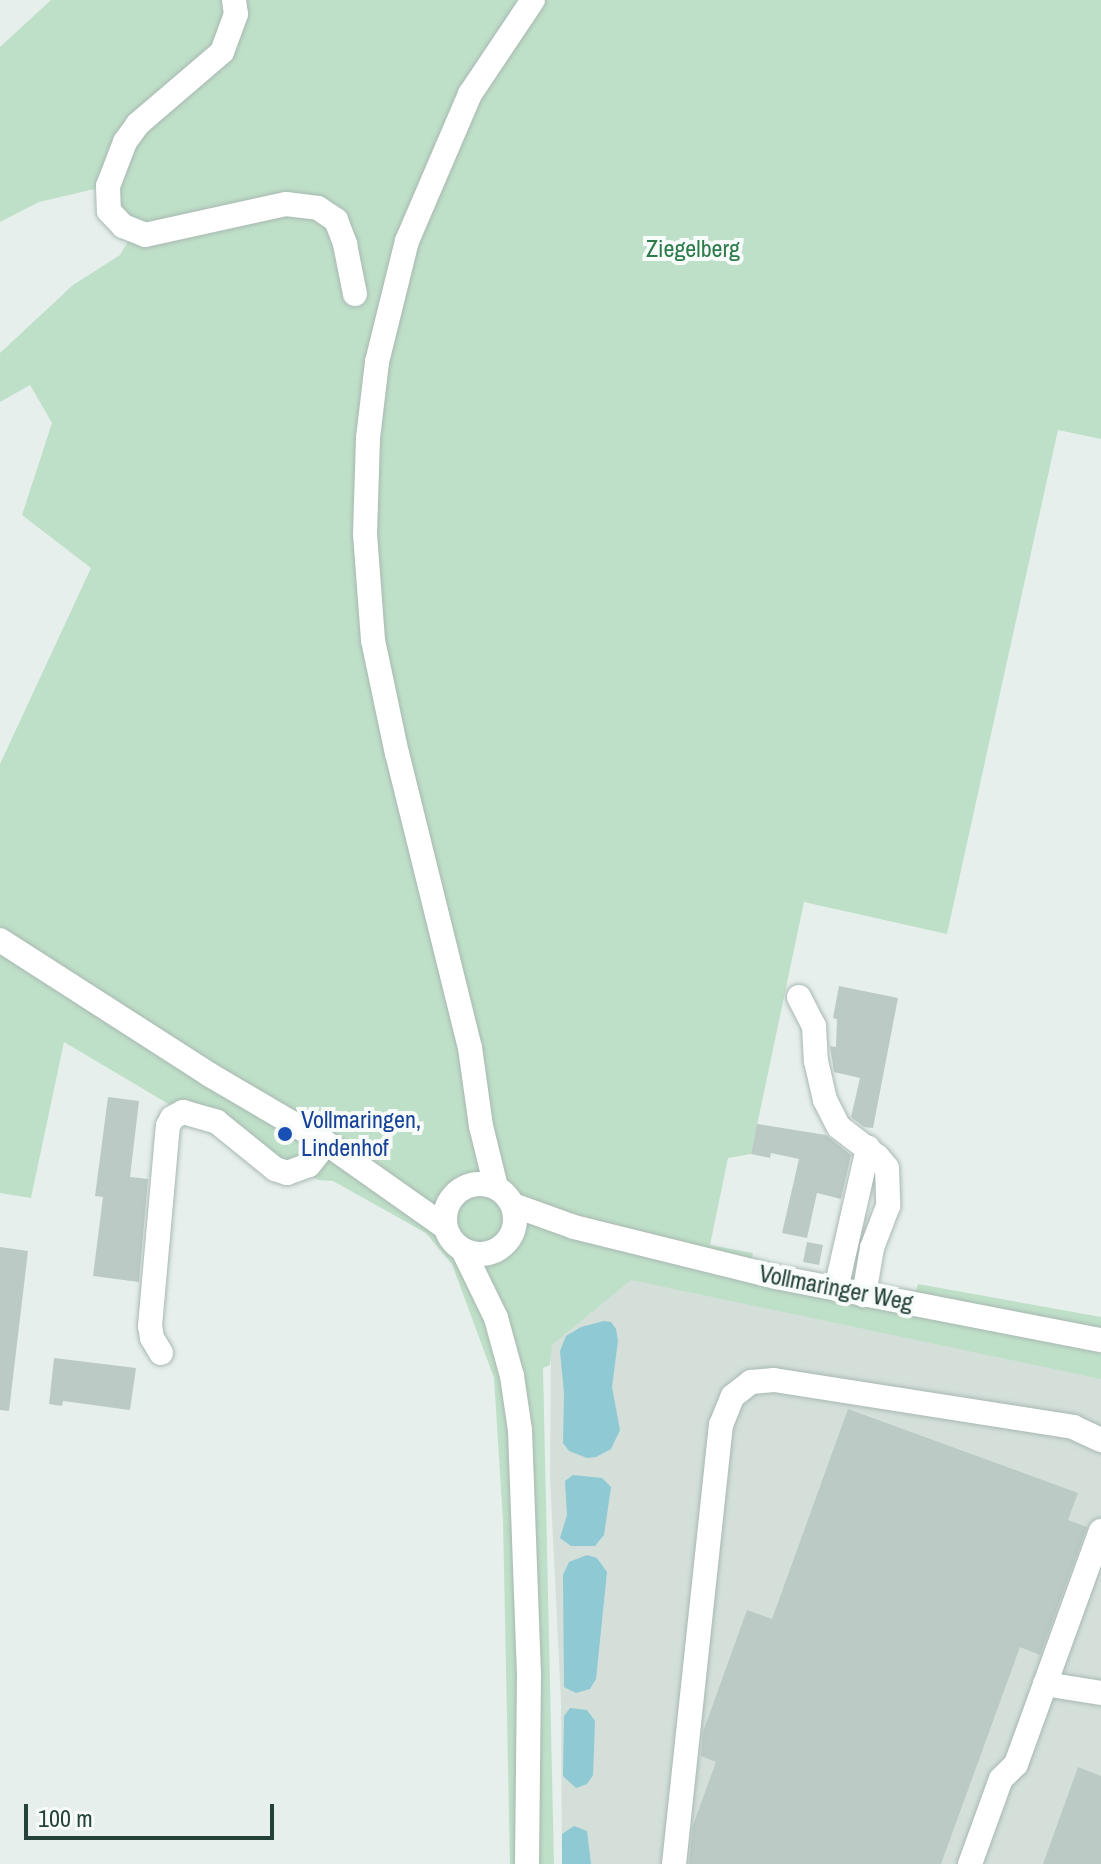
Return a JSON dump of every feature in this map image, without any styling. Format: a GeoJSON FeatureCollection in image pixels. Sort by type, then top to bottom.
{"type":"FeatureCollection","features":[{"type":"Feature","properties":{"kind":"street"},"geometry":{"type":"LineString","coordinates":[[234,0],[236,14],[222,52],[138,124],[125,142],[108,186],[109,211],[123,226],[145,235],[286,204],[318,208],[336,220],[355,294]]}},
{"type":"Feature","properties":{"kind":"street"},"geometry":{"type":"LineString","coordinates":[[496,1318],[500,1246],[515,1219],[513,1205],[496,1187],[481,1126],[470,1048],[397,754],[373,640],[365,534],[368,438],[377,362],[407,241],[430,180],[470,94],[533,0]]}},
{"type":"Feature","properties":{"kind":"street"},"geometry":{"type":"LineString","coordinates":[[0,940],[210,1075],[326,1143],[445,1227],[463,1250],[496,1318],[512,1376],[520,1430],[529,1673],[527,1864]]}},
{"type":"Feature","properties":{"kind":"street"},"geometry":{"type":"LineString","coordinates":[[799,997],[814,1026],[816,1061],[825,1100],[839,1127],[868,1148],[887,1168],[888,1206],[872,1248],[864,1295]]}},
{"type":"Feature","properties":{"kind":"street"},"geometry":{"type":"LineString","coordinates":[[161,1353],[152,1338],[150,1326],[168,1126],[172,1118],[183,1112],[217,1122],[275,1169],[287,1173],[309,1165],[326,1143]]}},
{"type":"Feature","properties":{"kind":"street"},"geometry":{"type":"LineString","coordinates":[[445,1227],[445,1211],[462,1190],[481,1126]]}},
{"type":"Feature","properties":{"kind":"street"},"geometry":{"type":"LineString","coordinates":[[836,1289],[868,1148]]}},
{"type":"Feature","properties":{"kind":"street"},"geometry":{"type":"LineString","coordinates":[[386,1186],[462,1190],[496,1187]]}},
{"type":"Feature","properties":{"kind":"street","name":"Vollmaringer Weg"},"geometry":{"type":"LineString","coordinates":[[513,1205],[574,1227],[836,1289],[1101,1340]]}},
{"type":"Feature","properties":{"kind":"street","name":"Vollmaringer Weg"},"geometry":{"type":"LineString","coordinates":[[500,1246],[543,1228],[574,1227]]}},
{"type":"Feature","properties":{"kind":"street"},"geometry":{"type":"LineString","coordinates":[[846,1241],[872,1248]]}},
{"type":"Feature","properties":{"kind":"street"},"geometry":{"type":"LineString","coordinates":[[463,1250],[473,1254],[500,1246]]}},
{"type":"Feature","properties":{"kind":"street"},"geometry":{"type":"LineString","coordinates":[[674,1864],[721,1425],[733,1396],[751,1382],[774,1380],[1073,1427],[1101,1440]]}},
{"type":"Feature","properties":{"kind":"street"},"geometry":{"type":"LineString","coordinates":[[970,1864],[1001,1779],[1016,1764],[1101,1531]]}},
{"type":"Feature","properties":{"kind":"street"},"geometry":{"type":"LineString","coordinates":[[1045,1684],[1101,1693]]}},
{"type":"Feature","properties":{"kind":"shaded area"},"geometry":{"type":"Polygon","coordinates":[[[631,1279],[1101,1378],[1101,1864],[562,1864],[561,1701],[550,1477],[551,1345],[631,1279]]]}},
{"type":"Feature","properties":{"kind":"green space","name":"Ziegelberg"},"geometry":{"type":"Polygon","coordinates":[[[51,0],[1101,0],[1101,439],[1058,430],[947,934],[804,902],[751,1154],[728,1158],[710,1245],[753,1253],[751,1261],[915,1294],[918,1284],[1101,1317],[1101,1379],[631,1280],[552,1345],[550,1365],[543,1368],[554,1864],[510,1864],[503,1521],[494,1378],[452,1264],[426,1233],[333,1181],[319,1180],[298,1171],[182,1112],[64,1042],[31,1198],[0,1193],[0,764],[91,568],[22,515],[52,423],[30,385],[0,402],[0,353],[73,285],[120,255],[133,233],[107,186],[39,202],[0,222],[0,47],[51,0]]]}},
{"type":"Feature","properties":{"kind":"water"},"geometry":{"type":"Polygon","coordinates":[[[611,1322],[616,1329],[618,1341],[612,1387],[620,1430],[611,1449],[587,1458],[569,1451],[563,1443],[564,1393],[560,1351],[566,1336],[581,1327],[611,1322]]]}},
{"type":"Feature","properties":{"kind":"water"},"geometry":{"type":"Polygon","coordinates":[[[573,1475],[602,1478],[611,1487],[604,1535],[595,1546],[571,1546],[560,1538],[567,1515],[565,1481],[573,1475]]]}},
{"type":"Feature","properties":{"kind":"water"},"geometry":{"type":"Polygon","coordinates":[[[587,1555],[597,1558],[607,1572],[596,1679],[590,1689],[576,1693],[564,1687],[563,1575],[569,1562],[587,1555]]]}},
{"type":"Feature","properties":{"kind":"water"},"geometry":{"type":"Polygon","coordinates":[[[570,1708],[587,1710],[595,1721],[593,1775],[587,1784],[576,1788],[563,1776],[564,1716],[570,1708]]]}},
{"type":"Feature","properties":{"kind":"water"},"geometry":{"type":"Polygon","coordinates":[[[574,1826],[587,1831],[591,1864],[562,1864],[562,1834],[574,1826]]]}},
{"type":"Feature","properties":{"kind":"building"},"geometry":{"type":"Polygon","coordinates":[[[839,986],[898,998],[873,1128],[864,1127],[851,1117],[860,1078],[834,1072],[830,1046],[836,1047],[837,1019],[833,1018],[839,986]]]}},
{"type":"Feature","properties":{"kind":"building"},"geometry":{"type":"Polygon","coordinates":[[[108,1097],[139,1101],[130,1177],[148,1179],[139,1282],[93,1276],[103,1197],[95,1196],[108,1097]]]}},
{"type":"Feature","properties":{"kind":"building"},"geometry":{"type":"Polygon","coordinates":[[[757,1124],[826,1135],[851,1155],[841,1199],[817,1193],[807,1238],[782,1233],[799,1159],[771,1153],[770,1158],[751,1154],[757,1124]]]}},
{"type":"Feature","properties":{"kind":"building"},"geometry":{"type":"Polygon","coordinates":[[[807,1242],[823,1245],[819,1265],[803,1262],[807,1242]]]}},
{"type":"Feature","properties":{"kind":"building"},"geometry":{"type":"Polygon","coordinates":[[[0,1247],[28,1251],[9,1411],[0,1410],[0,1247]]]}},
{"type":"Feature","properties":{"kind":"building"},"geometry":{"type":"Polygon","coordinates":[[[54,1358],[136,1368],[130,1410],[63,1401],[62,1406],[49,1404],[54,1358]]]}},
{"type":"Feature","properties":{"kind":"building"},"geometry":{"type":"Polygon","coordinates":[[[848,1409],[1078,1493],[1068,1520],[1087,1527],[1040,1655],[1020,1647],[941,1864],[689,1864],[693,1825],[716,1762],[701,1756],[703,1732],[747,1610],[772,1619],[848,1409]]]}},
{"type":"Feature","properties":{"kind":"building"},"geometry":{"type":"Polygon","coordinates":[[[1078,1767],[1101,1776],[1101,1864],[1043,1864],[1078,1767]]]}},
{"type":"Feature","properties":{"kind":"place","name":"Vollmaringen, Lindenhof"},"geometry":{"type":"Point","coordinates":[285,1134]}}]}
